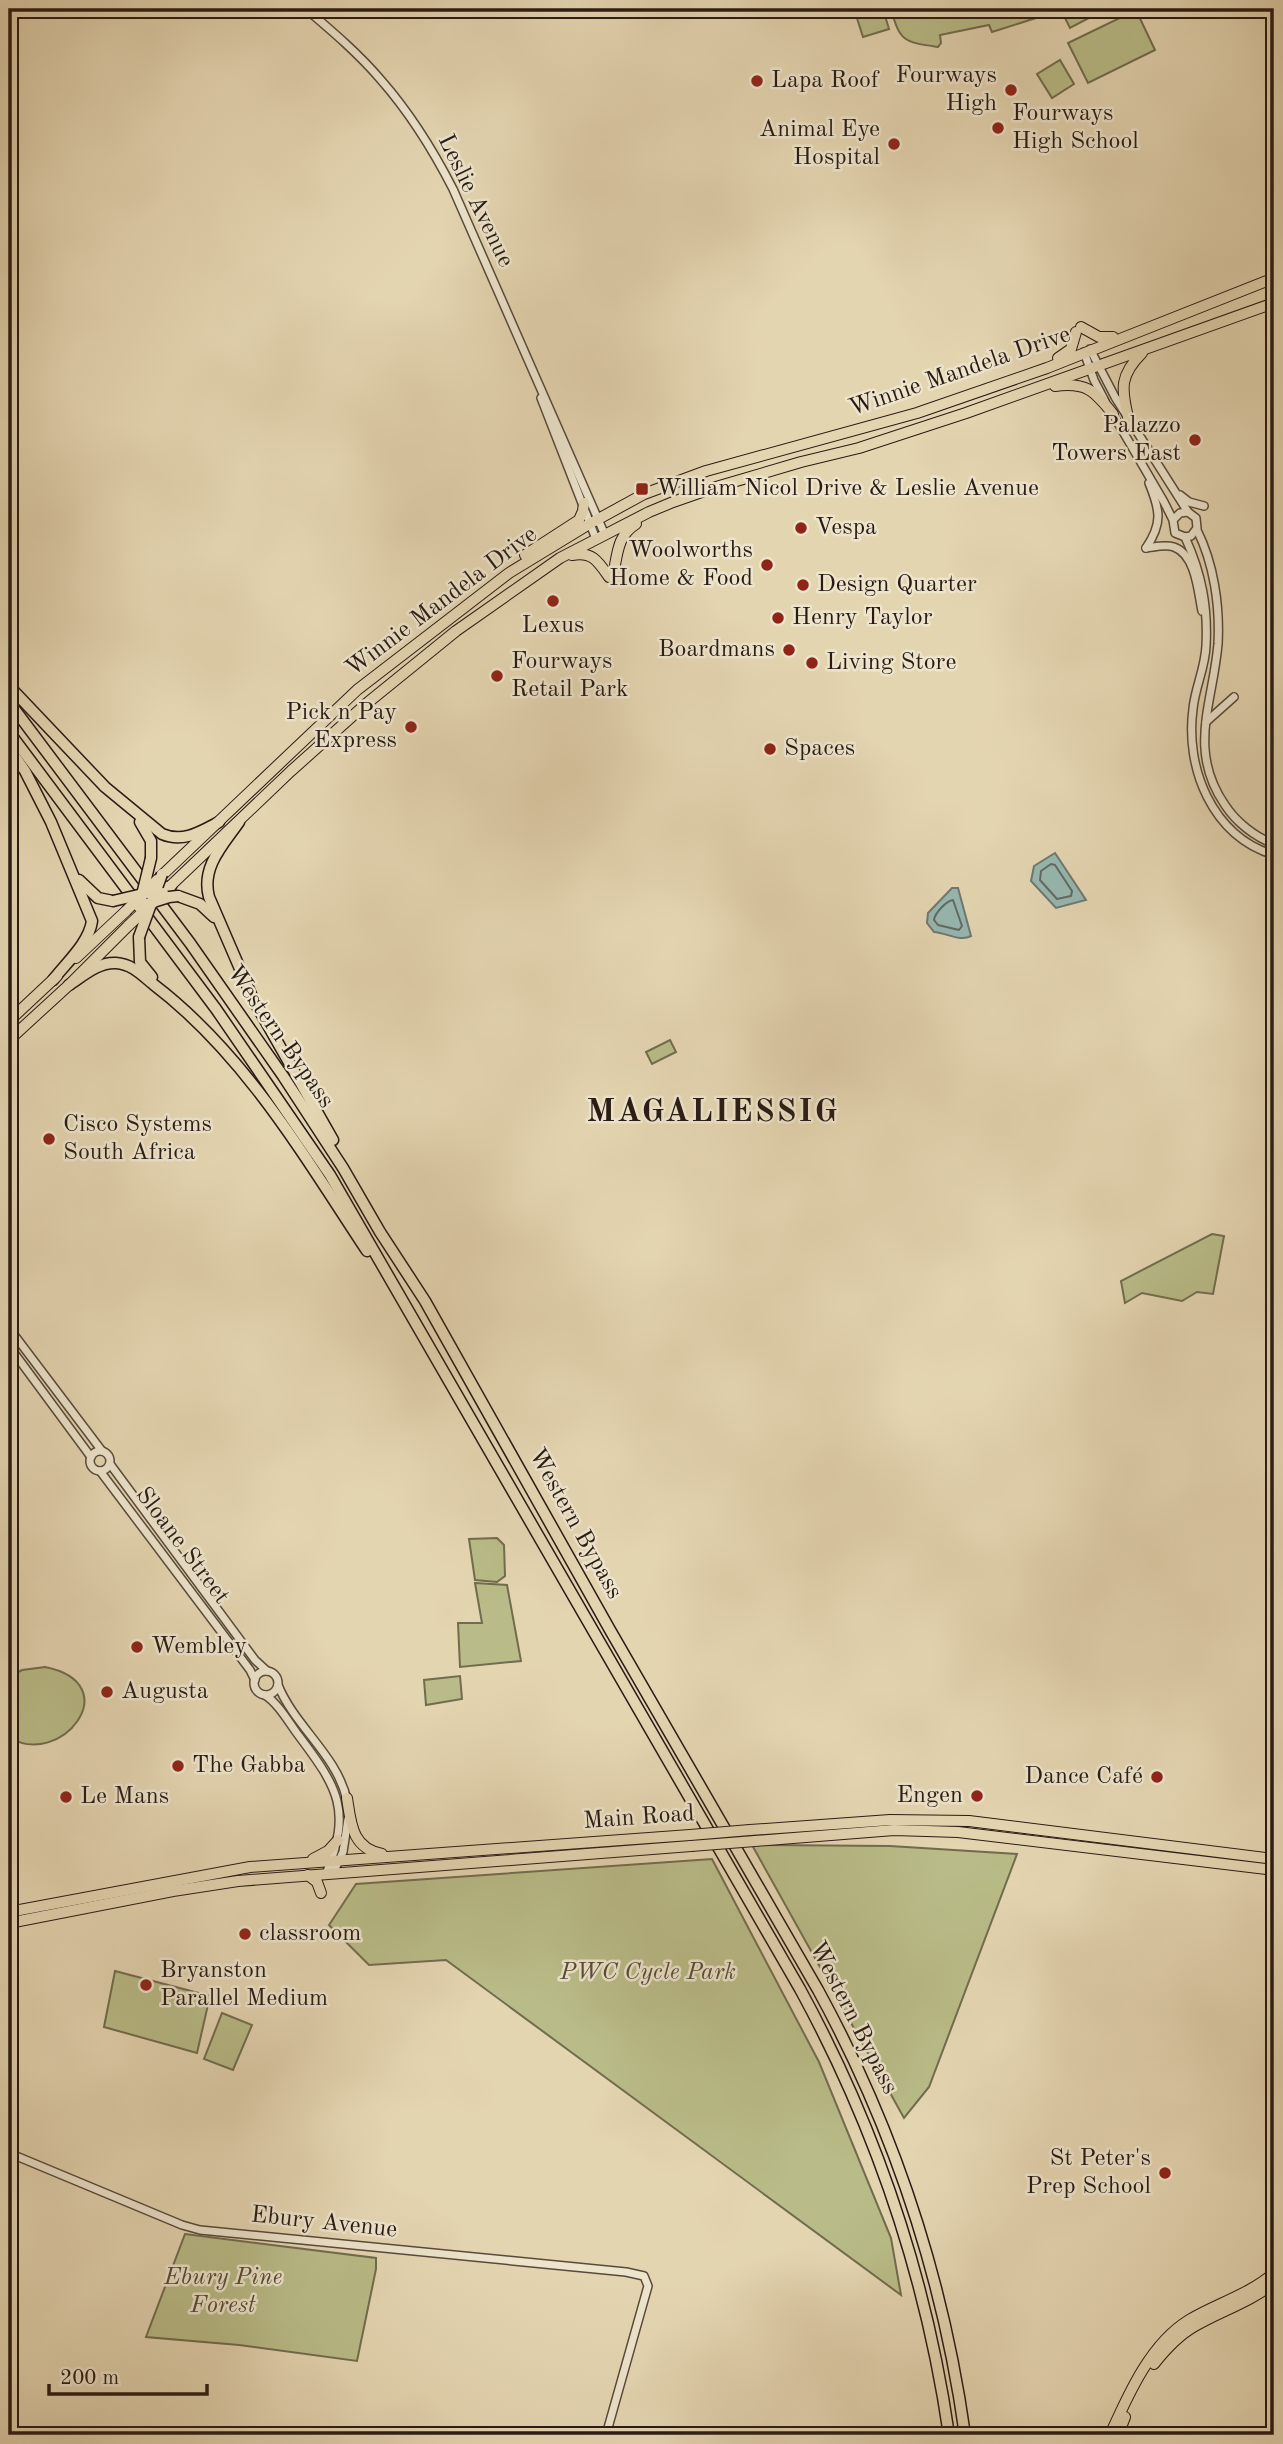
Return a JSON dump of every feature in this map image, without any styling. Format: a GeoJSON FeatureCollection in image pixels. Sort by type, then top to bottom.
{"type":"FeatureCollection","features":[{"type":"Feature","properties":{"kind":"highway"},"geometry":{"type":"LineString","coordinates":[[9,686],[79,762],[162,834],[186,838],[219,822]]}},
{"type":"Feature","properties":{"kind":"highway","name":"Western Bypass"},"geometry":{"type":"LineString","coordinates":[[9,702],[190,943],[283,1076],[425,1301],[844,2037],[898,2162],[922,2231],[957,2375],[965,2435]]}},
{"type":"Feature","properties":{"kind":"highway","name":"Western Bypass"},"geometry":{"type":"LineString","coordinates":[[9,732],[208,998],[330,1175],[705,1822],[827,2039],[877,2153],[903,2227],[939,2366],[949,2435]]}},
{"type":"Feature","properties":{"kind":"highway"},"geometry":{"type":"LineString","coordinates":[[9,748],[25,771],[90,912],[90,930],[52,980]]}},
{"type":"Feature","properties":{"kind":"highway"},"geometry":{"type":"LineString","coordinates":[[129,925],[139,907],[152,858],[149,835],[130,809]]}},
{"type":"Feature","properties":{"kind":"highway"},"geometry":{"type":"LineString","coordinates":[[239,822],[211,862],[207,875],[207,889],[220,925],[253,999],[425,1301]]}},
{"type":"Feature","properties":{"kind":"highway"},"geometry":{"type":"LineString","coordinates":[[73,872],[91,893],[98,898],[113,901],[171,886]]}},
{"type":"Feature","properties":{"kind":"highway"},"geometry":{"type":"LineString","coordinates":[[162,874],[139,937],[141,962],[163,990]]}},
{"type":"Feature","properties":{"kind":"highway"},"geometry":{"type":"LineString","coordinates":[[122,915],[139,907],[178,896],[200,904],[220,925]]}},
{"type":"Feature","properties":{"kind":"highway"},"geometry":{"type":"LineString","coordinates":[[69,985],[97,967],[115,963],[134,969],[163,990],[196,1021],[247,1076],[406,1308]]}},
{"type":"Feature","properties":{"kind":"main road","name":"Winnie Mandela Drive"},"geometry":{"type":"LineString","coordinates":[[9,1021],[357,690],[509,573],[594,521],[644,494],[706,471],[917,414],[1047,368],[1274,278]]}},
{"type":"Feature","properties":{"kind":"main road","name":"Winnie Mandela Drive"},"geometry":{"type":"LineString","coordinates":[[9,1040],[291,771],[366,704],[456,631],[560,558],[673,502],[801,462],[859,448],[1032,391],[1274,303]]}},
{"type":"Feature","properties":{"kind":"main road"},"geometry":{"type":"LineString","coordinates":[[1047,368],[1070,349],[1079,329],[1099,337],[1131,333]]}},
{"type":"Feature","properties":{"kind":"main road"},"geometry":{"type":"LineString","coordinates":[[1128,417],[1124,378],[1133,361],[1148,348]]}},
{"type":"Feature","properties":{"kind":"main road"},"geometry":{"type":"LineString","coordinates":[[1032,391],[1077,384],[1100,397],[1113,414]]}},
{"type":"Feature","properties":{"kind":"main road"},"geometry":{"type":"LineString","coordinates":[[615,565],[620,541],[627,530],[673,502]]}},
{"type":"Feature","properties":{"kind":"main road"},"geometry":{"type":"LineString","coordinates":[[509,573],[517,560],[579,520],[584,503]]}},
{"type":"Feature","properties":{"kind":"main road"},"geometry":{"type":"LineString","coordinates":[[560,558],[587,554],[596,558],[609,577]]}},
{"type":"Feature","properties":{"kind":"main road"},"geometry":{"type":"LineString","coordinates":[[347,1798],[356,1839],[369,1850],[389,1856]]}},
{"type":"Feature","properties":{"kind":"main road","name":"Main Road"},"geometry":{"type":"LineString","coordinates":[[9,1912],[224,1870],[890,1820],[969,1821],[1274,1859]]}},
{"type":"Feature","properties":{"kind":"main road","name":"Main Road"},"geometry":{"type":"LineString","coordinates":[[9,1923],[195,1887],[307,1874],[894,1830],[958,1832],[1274,1870]]}},
{"type":"Feature","properties":{"kind":"main road"},"geometry":{"type":"LineString","coordinates":[[306,1862],[328,1851],[338,1840]]}},
{"type":"Feature","properties":{"kind":"main road"},"geometry":{"type":"LineString","coordinates":[[307,1874],[317,1882],[321,1893]]}},
{"type":"Feature","properties":{"kind":"main road"},"geometry":{"type":"LineString","coordinates":[[1110,2435],[1139,2377],[1158,2348],[1188,2321],[1244,2294],[1274,2273]]}},
{"type":"Feature","properties":{"kind":"main road"},"geometry":{"type":"LineString","coordinates":[[1118,2435],[1140,2386],[1164,2351],[1193,2327],[1273,2285]]}},
{"type":"Feature","properties":{"kind":"street","name":"Leslie Avenue"},"geometry":{"type":"LineString","coordinates":[[306,9],[361,58],[382,81],[435,155],[453,189],[509,320],[531,364],[601,537]]}},
{"type":"Feature","properties":{"kind":"street"},"geometry":{"type":"LineString","coordinates":[[1087,351],[1113,414],[1173,520],[1175,533],[1185,537],[1191,536],[1197,530]]}},
{"type":"Feature","properties":{"kind":"street","name":"Leslie Avenue"},"geometry":{"type":"LineString","coordinates":[[531,364],[543,403],[594,521]]}},
{"type":"Feature","properties":{"kind":"street"},"geometry":{"type":"LineString","coordinates":[[1094,368],[1188,512],[1196,518],[1197,530],[1214,581],[1217,608],[1218,643],[1204,737],[1207,767],[1219,796],[1239,822],[1254,834],[1274,844]]}},
{"type":"Feature","properties":{"kind":"street"},"geometry":{"type":"LineString","coordinates":[[1143,465],[1158,509],[1159,521],[1146,548],[1175,547],[1187,556],[1197,585],[1206,630]]}},
{"type":"Feature","properties":{"kind":"street"},"geometry":{"type":"LineString","coordinates":[[1170,484],[1189,502],[1204,506]]}},
{"type":"Feature","properties":{"kind":"street"},"geometry":{"type":"LineString","coordinates":[[1173,520],[1180,513],[1188,512]]}},
{"type":"Feature","properties":{"kind":"street"},"geometry":{"type":"LineString","coordinates":[[1185,537],[1202,579],[1206,610],[1205,660],[1193,707],[1192,753],[1195,770],[1210,802],[1231,829],[1274,855]]}},
{"type":"Feature","properties":{"kind":"street"},"geometry":{"type":"LineString","coordinates":[[1205,723],[1234,697]]}},
{"type":"Feature","properties":{"kind":"street"},"geometry":{"type":"LineString","coordinates":[[9,1328],[102,1451],[108,1454],[110,1464],[106,1469],[100,1471],[92,1467],[91,1457],[9,1346]]}},
{"type":"Feature","properties":{"kind":"street"},"geometry":{"type":"LineString","coordinates":[[91,1457],[95,1452],[102,1451]]}},
{"type":"Feature","properties":{"kind":"street","name":"Sloane Street"},"geometry":{"type":"LineString","coordinates":[[110,1464],[250,1653],[267,1671]]}},
{"type":"Feature","properties":{"kind":"street","name":"Sloane Street"},"geometry":{"type":"LineString","coordinates":[[100,1471],[216,1623],[255,1681]]}},
{"type":"Feature","properties":{"kind":"street"},"geometry":{"type":"LineString","coordinates":[[201,1588],[198,1593],[216,1623]]}},
{"type":"Feature","properties":{"kind":"street"},"geometry":{"type":"LineString","coordinates":[[235,1633],[235,1650]]}},
{"type":"Feature","properties":{"kind":"street"},"geometry":{"type":"LineString","coordinates":[[244,1662],[250,1653]]}},
{"type":"Feature","properties":{"kind":"street"},"geometry":{"type":"LineString","coordinates":[[330,1873],[336,1860],[347,1827],[347,1798],[336,1771],[285,1701],[277,1677],[267,1671],[258,1675],[255,1681],[257,1690],[276,1705],[327,1774],[338,1803],[340,1820],[336,1860]]}},
{"type":"Feature","properties":{"kind":"street"},"geometry":{"type":"LineString","coordinates":[[265,1695],[272,1693],[278,1685]]}},
{"type":"Feature","properties":{"kind":"street","name":"Ebury Avenue"},"geometry":{"type":"LineString","coordinates":[[9,2153],[200,2230],[639,2274],[648,2280],[648,2286],[606,2435]]}},
{"type":"Feature","properties":{"kind":"green space"},"geometry":{"type":"Polygon","coordinates":[[[854,9],[883,9],[889,29],[863,37],[854,9]]]}},
{"type":"Feature","properties":{"kind":"green space"},"geometry":{"type":"Polygon","coordinates":[[[891,9],[1106,9],[1070,28],[1061,10],[992,32],[989,25],[940,35],[941,43],[938,47],[918,44],[905,38],[897,28],[891,9]]]}},
{"type":"Feature","properties":{"kind":"green space"},"geometry":{"type":"Polygon","coordinates":[[[1136,10],[1155,50],[1088,83],[1068,43],[1136,10]]]}},
{"type":"Feature","properties":{"kind":"green space"},"geometry":{"type":"Polygon","coordinates":[[[1060,60],[1074,84],[1052,98],[1037,74],[1060,60]]]}},
{"type":"Feature","properties":{"kind":"green space"},"geometry":{"type":"Polygon","coordinates":[[[670,1040],[676,1052],[652,1064],[646,1052],[670,1040]]]}},
{"type":"Feature","properties":{"kind":"green space"},"geometry":{"type":"Polygon","coordinates":[[[1212,1234],[1224,1236],[1213,1294],[1197,1292],[1182,1301],[1142,1293],[1125,1303],[1121,1281],[1212,1234]]]}},
{"type":"Feature","properties":{"kind":"green space"},"geometry":{"type":"Polygon","coordinates":[[[497,1538],[504,1545],[505,1576],[497,1582],[475,1580],[469,1539],[497,1538]]]}},
{"type":"Feature","properties":{"kind":"green space"},"geometry":{"type":"Polygon","coordinates":[[[475,1583],[507,1585],[521,1661],[460,1667],[458,1623],[482,1623],[475,1583]]]}},
{"type":"Feature","properties":{"kind":"green space"},"geometry":{"type":"Polygon","coordinates":[[[45,1667],[70,1676],[82,1690],[84,1705],[78,1721],[65,1734],[48,1742],[29,1744],[9,1737],[9,1677],[22,1670],[45,1667]]]}},
{"type":"Feature","properties":{"kind":"green space"},"geometry":{"type":"Polygon","coordinates":[[[460,1676],[462,1699],[426,1705],[424,1680],[460,1676]]]}},
{"type":"Feature","properties":{"kind":"green space","name":"PWC Cycle Park"},"geometry":{"type":"Polygon","coordinates":[[[752,1845],[890,1846],[1017,1854],[929,2087],[904,2118],[752,1845]]]}},
{"type":"Feature","properties":{"kind":"green space","name":"PWC Cycle Park"},"geometry":{"type":"Polygon","coordinates":[[[712,1859],[819,2062],[891,2238],[901,2295],[446,1960],[369,1965],[329,1925],[356,1884],[712,1859]]]}},
{"type":"Feature","properties":{"kind":"green space"},"geometry":{"type":"Polygon","coordinates":[[[115,1971],[210,1996],[197,2053],[104,2027],[115,1971]]]}},
{"type":"Feature","properties":{"kind":"green space"},"geometry":{"type":"Polygon","coordinates":[[[222,2013],[252,2025],[233,2070],[204,2059],[222,2013]]]}},
{"type":"Feature","properties":{"kind":"green space","name":"Ebury Pine Forest"},"geometry":{"type":"Polygon","coordinates":[[[185,2234],[376,2258],[357,2361],[239,2345],[146,2337],[185,2234]]]}},
{"type":"Feature","properties":{"kind":"water"},"geometry":{"type":"Polygon","coordinates":[[[1055,853],[1086,900],[1056,908],[1031,881],[1034,866],[1055,853]]]}},
{"type":"Feature","properties":{"kind":"water"},"geometry":{"type":"Polygon","coordinates":[[[952,888],[958,888],[971,936],[967,938],[934,932],[927,923],[928,913],[952,888]]]}},
{"type":"Feature","properties":{"kind":"place","name":"Lapa Roof"},"geometry":{"type":"Point","coordinates":[757,81]}},
{"type":"Feature","properties":{"kind":"place","name":"Fourways High"},"geometry":{"type":"Point","coordinates":[1011,90]}},
{"type":"Feature","properties":{"kind":"place","name":"Fourways High School"},"geometry":{"type":"Point","coordinates":[998,128]}},
{"type":"Feature","properties":{"kind":"place","name":"Animal Eye Hospital"},"geometry":{"type":"Point","coordinates":[894,144]}},
{"type":"Feature","properties":{"kind":"place","name":"Palazzo Towers East"},"geometry":{"type":"Point","coordinates":[1195,440]}},
{"type":"Feature","properties":{"kind":"place","name":"William Nicol Drive & Leslie Avenue"},"geometry":{"type":"Point","coordinates":[642,489]}},
{"type":"Feature","properties":{"kind":"place","name":"Vespa"},"geometry":{"type":"Point","coordinates":[801,528]}},
{"type":"Feature","properties":{"kind":"place","name":"Woolworths Home & Food"},"geometry":{"type":"Point","coordinates":[767,565]}},
{"type":"Feature","properties":{"kind":"place","name":"Design Quarter"},"geometry":{"type":"Point","coordinates":[803,585]}},
{"type":"Feature","properties":{"kind":"place","name":"Lexus"},"geometry":{"type":"Point","coordinates":[553,601]}},
{"type":"Feature","properties":{"kind":"place","name":"Henry Taylor"},"geometry":{"type":"Point","coordinates":[778,618]}},
{"type":"Feature","properties":{"kind":"place","name":"Boardmans"},"geometry":{"type":"Point","coordinates":[789,650]}},
{"type":"Feature","properties":{"kind":"place","name":"Living Store"},"geometry":{"type":"Point","coordinates":[812,663]}},
{"type":"Feature","properties":{"kind":"place","name":"Fourways Retail Park"},"geometry":{"type":"Point","coordinates":[497,676]}},
{"type":"Feature","properties":{"kind":"place","name":"Pick n Pay Express"},"geometry":{"type":"Point","coordinates":[411,727]}},
{"type":"Feature","properties":{"kind":"place","name":"Spaces"},"geometry":{"type":"Point","coordinates":[770,749]}},
{"type":"Feature","properties":{"kind":"place","name":"Cisco Systems South Africa"},"geometry":{"type":"Point","coordinates":[49,1139]}},
{"type":"Feature","properties":{"kind":"place","name":"Wembley"},"geometry":{"type":"Point","coordinates":[137,1647]}},
{"type":"Feature","properties":{"kind":"place","name":"Augusta"},"geometry":{"type":"Point","coordinates":[107,1692]}},
{"type":"Feature","properties":{"kind":"place","name":"The Gabba"},"geometry":{"type":"Point","coordinates":[178,1766]}},
{"type":"Feature","properties":{"kind":"place","name":"Dance Café"},"geometry":{"type":"Point","coordinates":[1157,1777]}},
{"type":"Feature","properties":{"kind":"place","name":"Engen"},"geometry":{"type":"Point","coordinates":[977,1796]}},
{"type":"Feature","properties":{"kind":"place","name":"Le Mans"},"geometry":{"type":"Point","coordinates":[66,1797]}},
{"type":"Feature","properties":{"kind":"place","name":"classroom"},"geometry":{"type":"Point","coordinates":[245,1934]}},
{"type":"Feature","properties":{"kind":"place","name":"Bryanston Parallel Medium"},"geometry":{"type":"Point","coordinates":[146,1985]}},
{"type":"Feature","properties":{"kind":"place","name":"St Peter's Prep School"},"geometry":{"type":"Point","coordinates":[1165,2173]}},
{"type":"Feature","properties":{"kind":"district","name":"MAGALIESSIG"},"geometry":{"type":"Point","coordinates":[713,1113]}}]}
